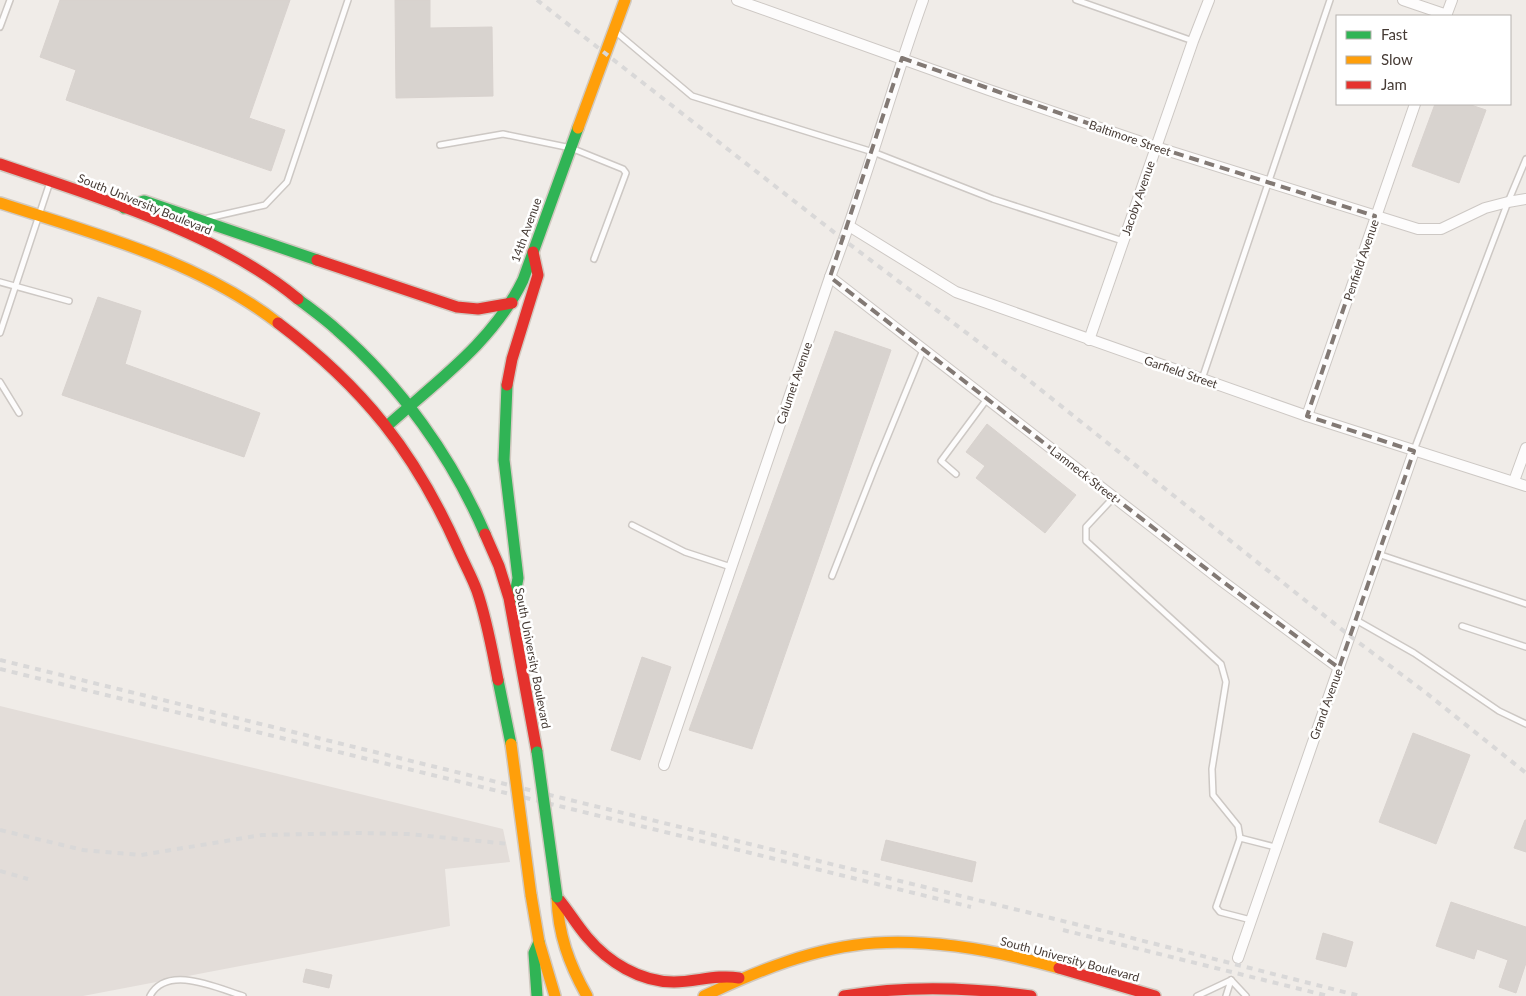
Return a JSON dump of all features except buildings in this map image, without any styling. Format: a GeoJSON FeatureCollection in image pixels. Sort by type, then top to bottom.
{"type":"FeatureCollection","features":[{"type":"Feature","properties":{"kind":"main road","name":"14th Avenue"},"geometry":{"type":"LineString","coordinates":[[387,426],[472,352],[492,330],[512,303],[523,280],[624,0]]}},
{"type":"Feature","properties":{"kind":"main road","name":"South University Boulevard"},"geometry":{"type":"LineString","coordinates":[[0,164],[194,235],[263,274],[294,294],[352,343],[410,405],[468,496],[499,566],[512,609],[537,752],[562,943],[576,978],[587,996]]}},
{"type":"Feature","properties":{"kind":"main road"},"geometry":{"type":"LineString","coordinates":[[124,208],[144,201],[457,308],[481,310],[512,303]]}},
{"type":"Feature","properties":{"kind":"main road"},"geometry":{"type":"LineString","coordinates":[[0,203],[155,256],[185,268],[241,297],[281,324],[316,352],[387,426],[419,472],[442,513],[476,589],[497,667],[539,942],[552,990],[556,996]]}},
{"type":"Feature","properties":{"kind":"main road"},"geometry":{"type":"LineString","coordinates":[[512,609],[518,578],[504,460],[505,410],[512,359],[538,275],[533,251]]}},
{"type":"Feature","properties":{"kind":"main road"},"geometry":{"type":"LineString","coordinates":[[557,897],[593,943],[625,969],[647,978],[667,982],[692,982],[721,976],[742,978]]}},
{"type":"Feature","properties":{"kind":"main road"},"geometry":{"type":"LineString","coordinates":[[537,996],[534,953],[539,942]]}},
{"type":"Feature","properties":{"kind":"main road","name":"South University Boulevard"},"geometry":{"type":"LineString","coordinates":[[742,978],[810,956],[841,949],[873,944],[914,943],[971,948],[1026,959],[1155,996]]}},
{"type":"Feature","properties":{"kind":"main road"},"geometry":{"type":"LineString","coordinates":[[704,996],[742,978]]}},
{"type":"Feature","properties":{"kind":"main road"},"geometry":{"type":"LineString","coordinates":[[844,996],[912,989],[968,988],[1031,996]]}},
{"type":"Feature","properties":{"kind":"street","name":"Baltimore Street"},"geometry":{"type":"LineString","coordinates":[[738,0],[989,90],[1156,147],[1418,229],[1441,229],[1485,208],[1526,199]]}},
{"type":"Feature","properties":{"kind":"street","name":"Calumet Avenue"},"geometry":{"type":"LineString","coordinates":[[664,765],[849,226],[902,58],[923,0]]}},
{"type":"Feature","properties":{"kind":"street","name":"Jacoby Avenue"},"geometry":{"type":"LineString","coordinates":[[1089,340],[1193,40],[1209,0]]}},
{"type":"Feature","properties":{"kind":"street"},"geometry":{"type":"LineString","coordinates":[[1403,0],[1443,15]]}},
{"type":"Feature","properties":{"kind":"street"},"geometry":{"type":"LineString","coordinates":[[1446,15],[1452,0]]}},
{"type":"Feature","properties":{"kind":"street","name":"Penfield Avenue"},"geometry":{"type":"LineString","coordinates":[[1307,416],[1415,105]]}},
{"type":"Feature","properties":{"kind":"street","name":"Garfield Street"},"geometry":{"type":"LineString","coordinates":[[849,226],[956,292],[1307,416],[1526,486]]}},
{"type":"Feature","properties":{"kind":"street","name":"Lamneck Street"},"geometry":{"type":"LineString","coordinates":[[830,277],[1339,668]]}},
{"type":"Feature","properties":{"kind":"street"},"geometry":{"type":"LineString","coordinates":[[1514,481],[1526,448]]}},
{"type":"Feature","properties":{"kind":"street","name":"Grand Avenue"},"geometry":{"type":"LineString","coordinates":[[1238,958],[1414,450]]}},
{"type":"Feature","properties":{"kind":"lane"},"geometry":{"type":"LineString","coordinates":[[0,27],[1,18],[10,0]]}},
{"type":"Feature","properties":{"kind":"lane"},"geometry":{"type":"LineString","coordinates":[[200,220],[265,206],[288,182],[348,0]]}},
{"type":"Feature","properties":{"kind":"lane"},"geometry":{"type":"LineString","coordinates":[[1076,0],[1193,40]]}},
{"type":"Feature","properties":{"kind":"lane"},"geometry":{"type":"LineString","coordinates":[[1202,379],[1330,0]]}},
{"type":"Feature","properties":{"kind":"lane"},"geometry":{"type":"LineString","coordinates":[[614,30],[692,96],[873,152],[993,199],[1123,241]]}},
{"type":"Feature","properties":{"kind":"lane"},"geometry":{"type":"LineString","coordinates":[[440,145],[503,134],[571,148],[623,169],[626,173],[594,259]]}},
{"type":"Feature","properties":{"kind":"lane"},"geometry":{"type":"LineString","coordinates":[[1414,450],[1526,159]]}},
{"type":"Feature","properties":{"kind":"lane"},"geometry":{"type":"LineString","coordinates":[[0,333],[50,181]]}},
{"type":"Feature","properties":{"kind":"lane"},"geometry":{"type":"LineString","coordinates":[[0,282],[69,301]]}},
{"type":"Feature","properties":{"kind":"lane"},"geometry":{"type":"LineString","coordinates":[[832,576],[924,350]]}},
{"type":"Feature","properties":{"kind":"lane"},"geometry":{"type":"LineString","coordinates":[[0,382],[19,413]]}},
{"type":"Feature","properties":{"kind":"lane"},"geometry":{"type":"LineString","coordinates":[[956,474],[941,460],[987,399]]}},
{"type":"Feature","properties":{"kind":"lane"},"geometry":{"type":"LineString","coordinates":[[1114,497],[1086,527],[1086,541],[1221,664],[1226,682],[1212,769],[1213,795],[1238,826],[1240,838],[1216,907],[1220,912],[1250,920]]}},
{"type":"Feature","properties":{"kind":"lane"},"geometry":{"type":"LineString","coordinates":[[632,525],[685,552],[731,566]]}},
{"type":"Feature","properties":{"kind":"lane"},"geometry":{"type":"LineString","coordinates":[[1378,554],[1526,604]]}},
{"type":"Feature","properties":{"kind":"lane"},"geometry":{"type":"LineString","coordinates":[[1356,620],[1414,653],[1500,711],[1526,724]]}},
{"type":"Feature","properties":{"kind":"lane"},"geometry":{"type":"LineString","coordinates":[[1462,626],[1526,647]]}},
{"type":"Feature","properties":{"kind":"lane"},"geometry":{"type":"LineString","coordinates":[[1240,838],[1275,847]]}},
{"type":"Feature","properties":{"kind":"lane"},"geometry":{"type":"LineString","coordinates":[[150,996],[163,982],[187,979],[243,996]]}},
{"type":"Feature","properties":{"kind":"lane"},"geometry":{"type":"LineString","coordinates":[[1197,996],[1231,980]]}},
{"type":"Feature","properties":{"kind":"lane"},"geometry":{"type":"LineString","coordinates":[[1226,996],[1231,980]]}},
{"type":"Feature","properties":{"kind":"lane"},"geometry":{"type":"LineString","coordinates":[[1231,980],[1246,996]]}},
{"type":"Feature","properties":{"kind":"highlighted area"},"geometry":{"type":"Polygon","coordinates":[[[902,58],[1156,147],[1375,216],[1307,416],[1414,451],[1339,668],[1222,581],[830,277],[902,58]]]}},
{"type":"Feature","properties":{"kind":"shaded area"},"geometry":{"type":"Polygon","coordinates":[[[0,706],[503,829],[510,862],[445,869],[450,926],[83,996],[0,996],[0,706]]]}},
{"type":"Feature","properties":{"kind":"railway"},"geometry":{"type":"LineString","coordinates":[[537,0],[844,240],[1026,378],[1350,636],[1425,692],[1526,773]]}},
{"type":"Feature","properties":{"kind":"railway"},"geometry":{"type":"LineString","coordinates":[[0,660],[1120,935],[1360,996]]}},
{"type":"Feature","properties":{"kind":"railway"},"geometry":{"type":"LineString","coordinates":[[0,669],[971,907]]}},
{"type":"Feature","properties":{"kind":"railway"},"geometry":{"type":"LineString","coordinates":[[0,830],[83,850],[141,855],[262,835],[408,834],[509,844]]}},
{"type":"Feature","properties":{"kind":"railway"},"geometry":{"type":"LineString","coordinates":[[0,871],[28,879]]}},
{"type":"Feature","properties":{"kind":"railway"},"geometry":{"type":"LineString","coordinates":[[1063,930],[1328,996]]}},
{"type":"Feature","properties":{"kind":"traffic: fast"},"geometry":{"type":"LineString","coordinates":[[387,426],[480,342],[511,302],[523,280],[578,128]]}},
{"type":"Feature","properties":{"kind":"traffic: fast"},"geometry":{"type":"LineString","coordinates":[[124,208],[144,201],[317,260]]}},
{"type":"Feature","properties":{"kind":"traffic: fast"},"geometry":{"type":"LineString","coordinates":[[298,299],[360,351],[403,398],[457,477],[485,534]]}},
{"type":"Feature","properties":{"kind":"traffic: fast"},"geometry":{"type":"LineString","coordinates":[[507,385],[504,460],[518,578],[513,605]]}},
{"type":"Feature","properties":{"kind":"traffic: fast"},"geometry":{"type":"LineString","coordinates":[[498,680],[511,744]]}},
{"type":"Feature","properties":{"kind":"traffic: fast"},"geometry":{"type":"LineString","coordinates":[[537,752],[557,897]]}},
{"type":"Feature","properties":{"kind":"traffic: fast"},"geometry":{"type":"LineString","coordinates":[[537,996],[534,953],[539,942]]}},
{"type":"Feature","properties":{"kind":"traffic: slow"},"geometry":{"type":"LineString","coordinates":[[578,128],[625,0]]}},
{"type":"Feature","properties":{"kind":"traffic: slow"},"geometry":{"type":"LineString","coordinates":[[0,203],[109,238],[180,266],[214,282],[247,301],[278,323]]}},
{"type":"Feature","properties":{"kind":"traffic: slow"},"geometry":{"type":"LineString","coordinates":[[511,744],[531,895]]}},
{"type":"Feature","properties":{"kind":"traffic: slow"},"geometry":{"type":"LineString","coordinates":[[531,895],[539,942],[555,996]]}},
{"type":"Feature","properties":{"kind":"traffic: slow"},"geometry":{"type":"LineString","coordinates":[[557,897],[562,936],[570,960],[587,996]]}},
{"type":"Feature","properties":{"kind":"traffic: slow"},"geometry":{"type":"LineString","coordinates":[[704,996],[766,969],[809,955],[830,949],[875,943],[921,943],[968,948],[1014,956],[1059,968]]}},
{"type":"Feature","properties":{"kind":"traffic: jam"},"geometry":{"type":"LineString","coordinates":[[0,164],[116,204],[194,236],[231,254],[266,275],[298,299]]}},
{"type":"Feature","properties":{"kind":"traffic: jam"},"geometry":{"type":"LineString","coordinates":[[507,385],[512,359],[538,275],[533,252]]}},
{"type":"Feature","properties":{"kind":"traffic: jam"},"geometry":{"type":"LineString","coordinates":[[317,260],[457,307],[478,309],[512,303]]}},
{"type":"Feature","properties":{"kind":"traffic: jam"},"geometry":{"type":"LineString","coordinates":[[278,323],[308,347],[361,397],[405,452],[424,482],[477,591],[498,680]]}},
{"type":"Feature","properties":{"kind":"traffic: jam"},"geometry":{"type":"LineString","coordinates":[[485,534],[499,566],[509,598],[537,752]]}},
{"type":"Feature","properties":{"kind":"traffic: jam"},"geometry":{"type":"LineString","coordinates":[[557,897],[595,946],[615,962],[637,974],[661,981],[674,982],[723,977],[739,978]]}},
{"type":"Feature","properties":{"kind":"traffic: jam"},"geometry":{"type":"LineString","coordinates":[[1059,968],[1155,996]]}},
{"type":"Feature","properties":{"kind":"traffic: jam"},"geometry":{"type":"LineString","coordinates":[[844,996],[868,992],[914,989],[961,989],[1031,996]]}}]}
